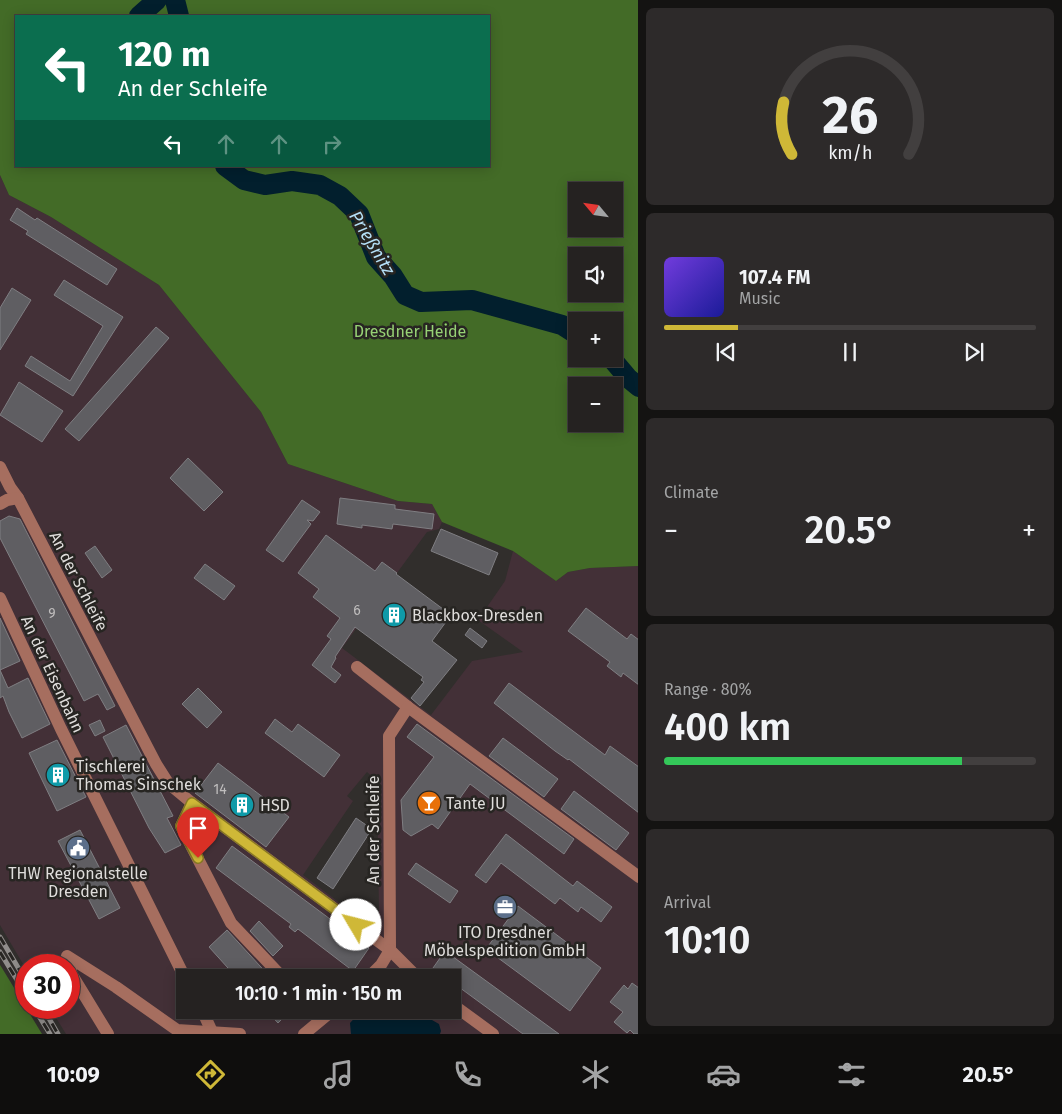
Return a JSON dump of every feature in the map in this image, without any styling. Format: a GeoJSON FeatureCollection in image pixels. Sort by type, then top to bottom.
{"type":"FeatureCollection","features":[{"type":"Feature","properties":{"kind":"street","name":"An der Schleife"},"geometry":{"type":"LineString","coordinates":[[0,467],[18,498],[156,764],[168,783],[192,803],[390,950]]}},
{"type":"Feature","properties":{"kind":"street"},"geometry":{"type":"LineString","coordinates":[[0,504],[7,500],[18,498]]}},
{"type":"Feature","properties":{"kind":"street","name":"An der Eisenbahn"},"geometry":{"type":"LineString","coordinates":[[0,598],[61,729],[181,969]]}},
{"type":"Feature","properties":{"kind":"street"},"geometry":{"type":"LineString","coordinates":[[357,667],[408,708],[638,877]]}},
{"type":"Feature","properties":{"kind":"street","name":"An der Schleife"},"geometry":{"type":"LineString","coordinates":[[390,950],[389,736],[408,708]]}},
{"type":"Feature","properties":{"kind":"street"},"geometry":{"type":"LineString","coordinates":[[192,803],[181,826],[231,923],[274,969]]}},
{"type":"Feature","properties":{"kind":"street"},"geometry":{"type":"LineString","coordinates":[[377,969],[390,950],[409,969]]}},
{"type":"Feature","properties":{"kind":"street"},"geometry":{"type":"LineString","coordinates":[[108,1034],[72,975],[67,956],[178,1030],[240,1034]]}},
{"type":"Feature","properties":{"kind":"street"},"geometry":{"type":"LineString","coordinates":[[461,1011],[493,1034]]}},
{"type":"Feature","properties":{"kind":"street"},"geometry":{"type":"LineString","coordinates":[[206,1019],[213,1033]]}},
{"type":"Feature","properties":{"kind":"street"},"geometry":{"type":"LineString","coordinates":[[304,1034],[323,1020]]}},
{"type":"Feature","properties":{"kind":"shaded area"},"geometry":{"type":"Polygon","coordinates":[[[0,175],[9,195],[51,217],[159,285],[261,412],[288,464],[398,501],[432,504],[442,522],[439,529],[427,532],[342,648],[431,715],[472,661],[523,652],[478,620],[505,581],[513,551],[556,581],[568,572],[590,568],[638,566],[638,1034],[66,1034],[57,1019],[80,1019],[80,954],[17,954],[0,925],[0,175]],[[367,772],[347,796],[353,801],[303,875],[362,920],[375,918],[379,912],[377,781],[367,772]]]}},
{"type":"Feature","properties":{"kind":"green space","name":"Dresdner Heide"},"geometry":{"type":"Polygon","coordinates":[[[0,0],[638,0],[638,566],[590,568],[568,572],[556,581],[513,551],[442,522],[432,504],[398,501],[288,464],[261,412],[159,285],[51,217],[9,195],[0,175],[0,0]]]}},
{"type":"Feature","properties":{"kind":"green space"},"geometry":{"type":"Polygon","coordinates":[[[0,965],[15,989],[15,1019],[33,1019],[42,1034],[0,1034],[0,965]]]}},
{"type":"Feature","properties":{"kind":"water"},"geometry":{"type":"Polygon","coordinates":[[[354,1019],[431,1019],[439,1024],[441,1031],[440,1034],[351,1034],[350,1023],[354,1019]]]}},
{"type":"Feature","properties":{"kind":"building"},"geometry":{"type":"Polygon","coordinates":[[[17,208],[35,220],[37,218],[117,269],[107,285],[26,234],[28,231],[10,220],[17,208]]]}},
{"type":"Feature","properties":{"kind":"building"},"geometry":{"type":"Polygon","coordinates":[[[64,280],[123,317],[73,396],[25,366],[31,356],[70,381],[103,326],[54,295],[64,280]]]}},
{"type":"Feature","properties":{"kind":"building"},"geometry":{"type":"Polygon","coordinates":[[[12,288],[31,300],[0,350],[0,308],[12,288]]]}},
{"type":"Feature","properties":{"kind":"building"},"geometry":{"type":"Polygon","coordinates":[[[156,327],[169,338],[79,441],[65,429],[156,327]]]}},
{"type":"Feature","properties":{"kind":"building"},"geometry":{"type":"Polygon","coordinates":[[[19,382],[63,411],[42,442],[0,415],[19,382]]]}},
{"type":"Feature","properties":{"kind":"building"},"geometry":{"type":"Polygon","coordinates":[[[188,458],[223,492],[204,511],[170,478],[188,458]]]}},
{"type":"Feature","properties":{"kind":"building"},"geometry":{"type":"Polygon","coordinates":[[[340,498],[395,505],[395,509],[434,514],[432,529],[393,524],[392,529],[362,525],[362,528],[337,524],[340,498]]]}},
{"type":"Feature","properties":{"kind":"building"},"geometry":{"type":"Polygon","coordinates":[[[302,500],[320,512],[313,521],[307,520],[311,524],[283,562],[266,550],[302,500]]]}},
{"type":"Feature","properties":{"kind":"building"},"geometry":{"type":"Polygon","coordinates":[[[9,516],[20,519],[115,706],[107,710],[98,694],[84,701],[0,538],[0,521],[9,516]]]}},
{"type":"Feature","properties":{"kind":"building"},"geometry":{"type":"Polygon","coordinates":[[[441,529],[498,553],[489,575],[431,551],[441,529]]]}},
{"type":"Feature","properties":{"kind":"building"},"geometry":{"type":"Polygon","coordinates":[[[326,535],[375,571],[382,562],[451,615],[432,641],[457,660],[420,706],[411,698],[424,682],[421,680],[423,677],[355,627],[335,657],[331,667],[341,675],[335,683],[312,665],[331,639],[327,636],[340,618],[313,597],[319,589],[298,573],[326,535]]]}},
{"type":"Feature","properties":{"kind":"building"},"geometry":{"type":"Polygon","coordinates":[[[95,546],[112,570],[102,578],[85,553],[95,546]]]}},
{"type":"Feature","properties":{"kind":"building"},"geometry":{"type":"Polygon","coordinates":[[[205,564],[235,586],[224,600],[194,578],[205,564]]]}},
{"type":"Feature","properties":{"kind":"building"},"geometry":{"type":"Polygon","coordinates":[[[586,608],[627,639],[631,634],[638,639],[638,684],[623,673],[621,677],[607,666],[610,662],[568,631],[586,608]]]}},
{"type":"Feature","properties":{"kind":"building"},"geometry":{"type":"Polygon","coordinates":[[[0,618],[20,661],[0,670],[0,618]]]}},
{"type":"Feature","properties":{"kind":"building"},"geometry":{"type":"Polygon","coordinates":[[[470,628],[487,641],[482,648],[465,635],[470,628]]]}},
{"type":"Feature","properties":{"kind":"building"},"geometry":{"type":"Polygon","coordinates":[[[0,670],[8,688],[28,678],[50,724],[22,738],[3,696],[0,698],[0,670]]]}},
{"type":"Feature","properties":{"kind":"building"},"geometry":{"type":"Polygon","coordinates":[[[509,683],[605,755],[610,746],[638,766],[638,812],[569,759],[555,751],[494,703],[509,683]]]}},
{"type":"Feature","properties":{"kind":"building"},"geometry":{"type":"Polygon","coordinates":[[[198,688],[222,712],[207,728],[182,704],[198,688]]]}},
{"type":"Feature","properties":{"kind":"building"},"geometry":{"type":"Polygon","coordinates":[[[275,719],[292,732],[298,724],[340,755],[324,777],[265,733],[275,719]]]}},
{"type":"Feature","properties":{"kind":"building"},"geometry":{"type":"Polygon","coordinates":[[[100,720],[105,731],[95,736],[89,725],[100,720]]]}},
{"type":"Feature","properties":{"kind":"building"},"geometry":{"type":"Polygon","coordinates":[[[417,724],[574,839],[564,854],[470,784],[438,829],[432,824],[411,836],[403,830],[401,800],[434,757],[407,737],[417,724]]]}},
{"type":"Feature","properties":{"kind":"building"},"geometry":{"type":"Polygon","coordinates":[[[126,725],[173,816],[167,818],[181,845],[165,853],[149,828],[103,737],[126,725]]]}},
{"type":"Feature","properties":{"kind":"building"},"geometry":{"type":"Polygon","coordinates":[[[503,738],[558,779],[544,797],[489,756],[503,738]]]}},
{"type":"Feature","properties":{"kind":"building","name":"Tischlerei Thomas Sinschek"},"geometry":{"type":"Polygon","coordinates":[[[57,740],[86,797],[57,811],[29,753],[57,740]]]}},
{"type":"Feature","properties":{"kind":"building","name":"HSD"},"geometry":{"type":"Polygon","coordinates":[[[218,763],[289,817],[266,847],[195,793],[218,763]]]}},
{"type":"Feature","properties":{"kind":"building"},"geometry":{"type":"Polygon","coordinates":[[[574,791],[629,833],[616,850],[561,809],[574,791]]]}},
{"type":"Feature","properties":{"kind":"building"},"geometry":{"type":"Polygon","coordinates":[[[356,818],[372,829],[333,889],[317,878],[356,818]]]}},
{"type":"Feature","properties":{"kind":"building"},"geometry":{"type":"Polygon","coordinates":[[[80,830],[120,908],[99,919],[58,841],[80,830]]]}},
{"type":"Feature","properties":{"kind":"building"},"geometry":{"type":"Polygon","coordinates":[[[506,834],[573,886],[577,881],[612,907],[601,922],[581,907],[578,912],[560,898],[555,904],[501,863],[486,883],[475,875],[506,834]]]}},
{"type":"Feature","properties":{"kind":"building"},"geometry":{"type":"Polygon","coordinates":[[[232,846],[369,948],[354,969],[350,969],[298,929],[295,932],[289,927],[291,924],[216,868],[232,846]]]}},
{"type":"Feature","properties":{"kind":"building"},"geometry":{"type":"Polygon","coordinates":[[[416,863],[458,891],[450,903],[408,874],[416,863]]]}},
{"type":"Feature","properties":{"kind":"building"},"geometry":{"type":"Polygon","coordinates":[[[518,906],[601,968],[570,1011],[486,949],[518,906]]]}},
{"type":"Feature","properties":{"kind":"building"},"geometry":{"type":"Polygon","coordinates":[[[259,921],[283,946],[273,956],[250,931],[259,921]]]}},
{"type":"Feature","properties":{"kind":"building"},"geometry":{"type":"Polygon","coordinates":[[[227,930],[263,969],[229,969],[209,947],[227,930]]]}},
{"type":"Feature","properties":{"kind":"building"},"geometry":{"type":"Polygon","coordinates":[[[445,951],[559,1034],[523,1034],[461,989],[461,969],[433,968],[445,951]]]}},
{"type":"Feature","properties":{"kind":"building"},"geometry":{"type":"Polygon","coordinates":[[[632,983],[638,987],[638,1034],[634,1034],[630,1030],[627,1033],[614,1022],[623,1012],[610,1002],[624,985],[628,989],[632,983]]]}},
{"type":"Feature","properties":{"kind":"waterway"},"geometry":{"type":"LineString","coordinates":[[140,15],[157,0]]}},
{"type":"Feature","properties":{"kind":"waterway","name":"Prießnitz"},"geometry":{"type":"LineString","coordinates":[[175,0],[179,15]]}},
{"type":"Feature","properties":{"kind":"waterway","name":"Prießnitz"},"geometry":{"type":"LineString","coordinates":[[226,167],[244,180],[265,185],[292,181],[320,185],[340,196],[359,214],[376,257],[393,276],[405,295],[421,302],[472,300],[562,325],[568,329]]}},
{"type":"Feature","properties":{"kind":"waterway","name":"Prießnitz"},"geometry":{"type":"LineString","coordinates":[[619,367],[638,386]]}},
{"type":"Feature","properties":{"kind":"railway"},"geometry":{"type":"LineString","coordinates":[[0,937],[15,962]]}},
{"type":"Feature","properties":{"kind":"railway"},"geometry":{"type":"LineString","coordinates":[[0,952],[15,977]]}},
{"type":"Feature","properties":{"kind":"railway"},"geometry":{"type":"LineString","coordinates":[[41,1019],[50,1034]]}},
{"type":"Feature","properties":{"kind":"railway"},"geometry":{"type":"LineString","coordinates":[[49,1019],[58,1034]]}},
{"type":"Feature","properties":{"kind":"place","name":"Blackbox-Dresden"},"geometry":{"type":"Point","coordinates":[394,615]}},
{"type":"Feature","properties":{"kind":"place","name":"Tischlerei Thomas Sinschek"},"geometry":{"type":"Point","coordinates":[58,775]}},
{"type":"Feature","properties":{"kind":"place","name":"Tante JU"},"geometry":{"type":"Point","coordinates":[429,803]}},
{"type":"Feature","properties":{"kind":"place","name":"HSD"},"geometry":{"type":"Point","coordinates":[242,805]}},
{"type":"Feature","properties":{"kind":"place","name":"THW Regionalstelle Dresden"},"geometry":{"type":"Point","coordinates":[78,848]}},
{"type":"Feature","properties":{"kind":"place","name":"ITO Dresdner Möbelspedition GmbH"},"geometry":{"type":"Point","coordinates":[505,907]}},
{"type":"Feature","properties":{"kind":"route"},"geometry":{"type":"LineString","coordinates":[[198,858],[181,826],[192,803],[356,925]]}}]}
